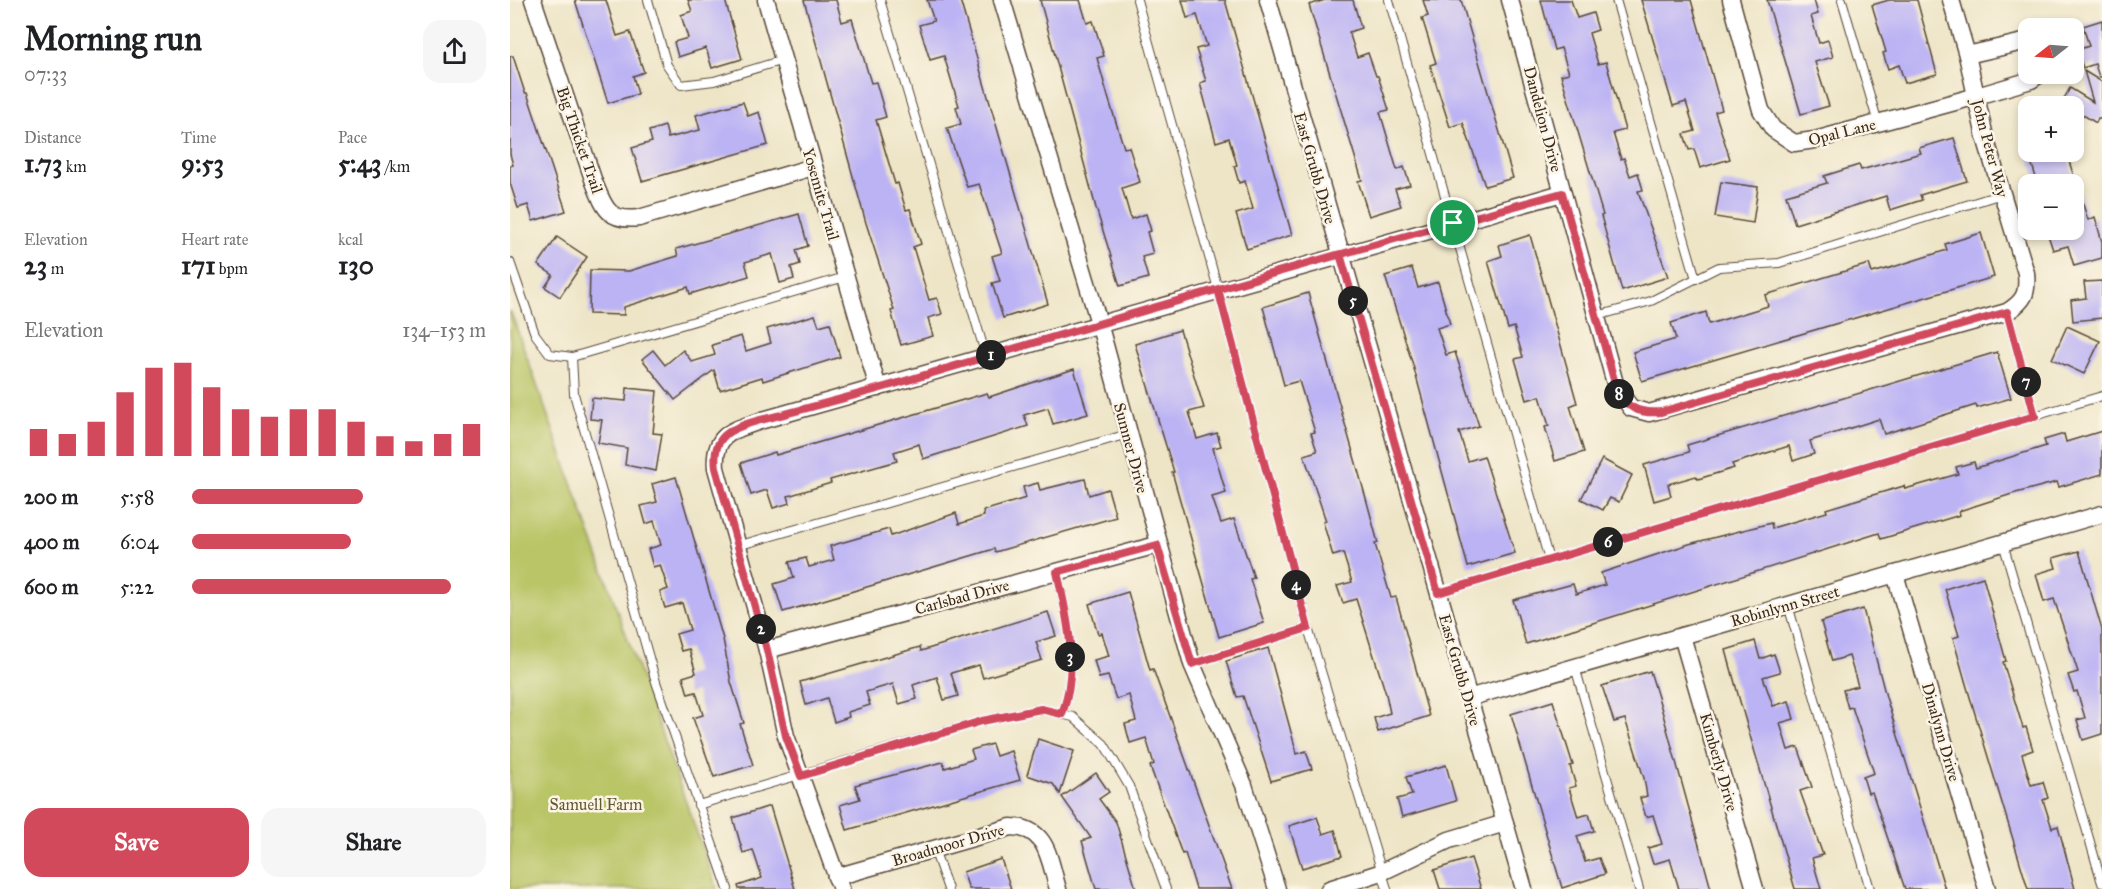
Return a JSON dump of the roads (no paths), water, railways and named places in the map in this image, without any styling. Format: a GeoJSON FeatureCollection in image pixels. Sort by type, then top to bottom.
{"type":"FeatureCollection","features":[{"type":"Feature","properties":{"kind":"street","name":"Big Thicket Trail"},"geometry":{"type":"LineString","coordinates":[[533,0],[594,182],[602,201],[612,216],[625,220],[639,218],[813,167]]}},
{"type":"Feature","properties":{"kind":"street","name":"Yosemite Trail"},"geometry":{"type":"LineString","coordinates":[[766,0],[878,388]]}},
{"type":"Feature","properties":{"kind":"street","name":"Sumner Drive"},"geometry":{"type":"LineString","coordinates":[[1002,0],[1099,323],[1157,545],[1192,664],[1244,785],[1277,889]]}},
{"type":"Feature","properties":{"kind":"street","name":"East Grubb Drive"},"geometry":{"type":"LineString","coordinates":[[1268,0],[1524,889]]}},
{"type":"Feature","properties":{"kind":"street","name":"Dandelion Drive"},"geometry":{"type":"LineString","coordinates":[[1510,0],[1616,387],[1630,408],[1649,413],[1661,412],[2007,312]]}},
{"type":"Feature","properties":{"kind":"street","name":"Opal Lane"},"geometry":{"type":"LineString","coordinates":[[1731,0],[1761,110],[1767,122],[1780,135],[1794,143],[1878,123],[2018,84]]}},
{"type":"Feature","properties":{"kind":"street","name":"John Peter Way"},"geometry":{"type":"LineString","coordinates":[[1951,0],[1967,55],[1985,136],[2026,273],[2026,296],[2020,304],[2007,312]]}},
{"type":"Feature","properties":{"kind":"street"},"geometry":{"type":"LineString","coordinates":[[1967,55],[2018,43]]}},
{"type":"Feature","properties":{"kind":"street"},"geometry":{"type":"LineString","coordinates":[[839,883],[786,736],[767,650],[716,468],[714,454],[719,442],[730,431],[1340,254],[1562,193]]}},
{"type":"Feature","properties":{"kind":"street","name":"Robinlynn Street"},"geometry":{"type":"LineString","coordinates":[[1468,698],[2102,514]]}},
{"type":"Feature","properties":{"kind":"street","name":"Carlsbad Drive"},"geometry":{"type":"LineString","coordinates":[[767,650],[1157,545]]}},
{"type":"Feature","properties":{"kind":"street","name":"Dinalynn Drive"},"geometry":{"type":"LineString","coordinates":[[1895,574],[1987,889]]}},
{"type":"Feature","properties":{"kind":"street","name":"Kimberly Drive"},"geometry":{"type":"LineString","coordinates":[[1682,636],[1755,889]]}},
{"type":"Feature","properties":{"kind":"street"},"geometry":{"type":"LineString","coordinates":[[1329,889],[1382,872],[1449,840],[1504,823]]}},
{"type":"Feature","properties":{"kind":"street","name":"Broadmoor Drive"},"geometry":{"type":"LineString","coordinates":[[839,883],[934,849],[1011,827],[1023,827],[1033,831],[1046,848],[1058,889]]}},
{"type":"Feature","properties":{"kind":"lane"},"geometry":{"type":"LineString","coordinates":[[648,0],[667,64],[681,85],[714,81],[783,60]]}},
{"type":"Feature","properties":{"kind":"lane"},"geometry":{"type":"LineString","coordinates":[[880,0],[986,357]]}},
{"type":"Feature","properties":{"kind":"lane"},"geometry":{"type":"LineString","coordinates":[[1137,0],[1218,289],[1308,628],[1387,889]]}},
{"type":"Feature","properties":{"kind":"lane"},"geometry":{"type":"LineString","coordinates":[[1389,0],[1549,560]]}},
{"type":"Feature","properties":{"kind":"lane"},"geometry":{"type":"LineString","coordinates":[[1616,0],[1696,279]]}},
{"type":"Feature","properties":{"kind":"lane"},"geometry":{"type":"LineString","coordinates":[[1842,0],[1878,123]]}},
{"type":"Feature","properties":{"kind":"lane"},"geometry":{"type":"LineString","coordinates":[[1597,316],[1651,301],[1719,267],[1779,263],[2002,194]]}},
{"type":"Feature","properties":{"kind":"lane"},"geometry":{"type":"LineString","coordinates":[[510,262],[535,334],[550,354],[572,357],[845,277]]}},
{"type":"Feature","properties":{"kind":"lane"},"geometry":{"type":"LineString","coordinates":[[2007,312],[2035,416]]}},
{"type":"Feature","properties":{"kind":"lane"},"geometry":{"type":"LineString","coordinates":[[572,357],[577,406],[656,682],[728,889]]}},
{"type":"Feature","properties":{"kind":"lane"},"geometry":{"type":"LineString","coordinates":[[1438,593],[2102,396]]}},
{"type":"Feature","properties":{"kind":"lane"},"geometry":{"type":"LineString","coordinates":[[737,546],[1128,434]]}},
{"type":"Feature","properties":{"kind":"lane"},"geometry":{"type":"LineString","coordinates":[[2003,543],[2102,883]]}},
{"type":"Feature","properties":{"kind":"lane"},"geometry":{"type":"LineString","coordinates":[[1057,572],[1072,642],[1069,666],[1070,693],[1062,714]]}},
{"type":"Feature","properties":{"kind":"lane"},"geometry":{"type":"LineString","coordinates":[[1788,605],[1870,889]]}},
{"type":"Feature","properties":{"kind":"lane"},"geometry":{"type":"LineString","coordinates":[[1192,664],[1308,628]]}},
{"type":"Feature","properties":{"kind":"lane"},"geometry":{"type":"LineString","coordinates":[[1575,667],[1639,889]]}},
{"type":"Feature","properties":{"kind":"lane"},"geometry":{"type":"LineString","coordinates":[[698,805],[982,721],[1041,709],[1073,717],[1104,744],[1129,786],[1166,889]]}},
{"type":"Feature","properties":{"kind":"lane"},"geometry":{"type":"LineString","coordinates":[[934,849],[948,889]]}},
{"type":"Feature","properties":{"kind":"park label","name":"Samuell Farm"},"geometry":{"type":"Point","coordinates":[596,804]}}]}
